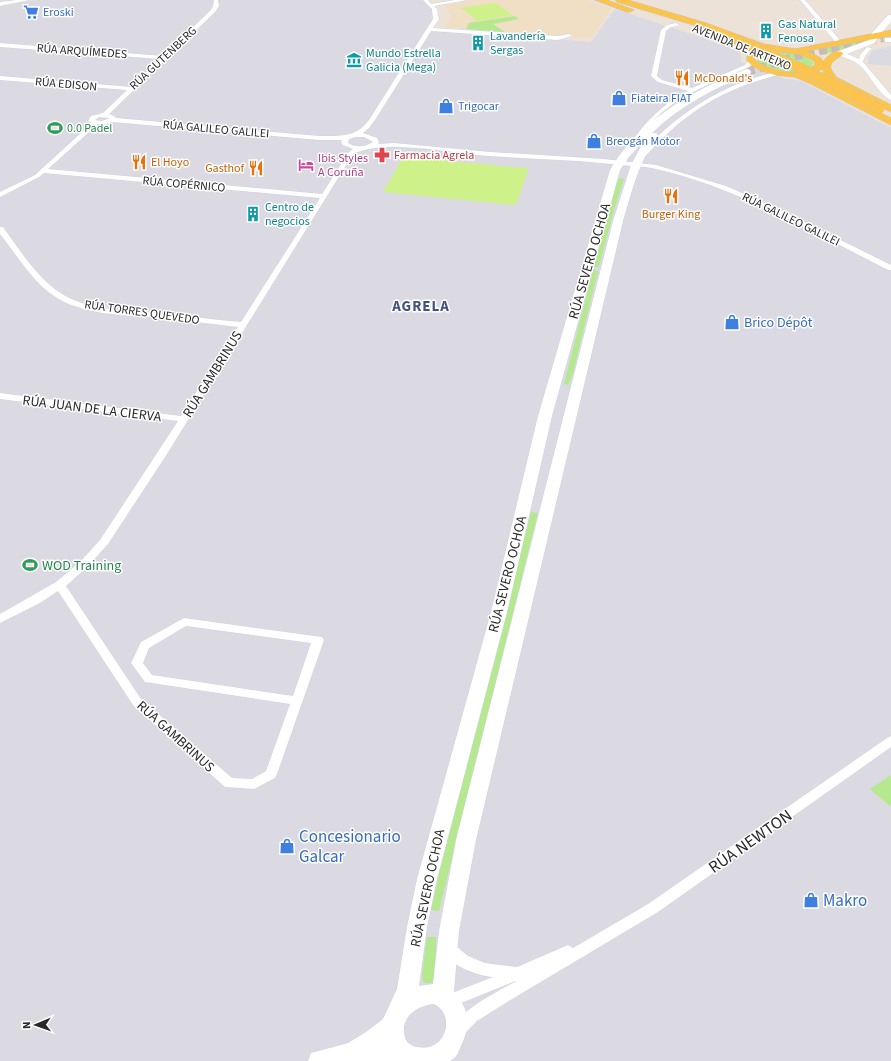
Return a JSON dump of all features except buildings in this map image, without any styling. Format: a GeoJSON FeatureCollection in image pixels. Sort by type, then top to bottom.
{"type":"FeatureCollection","features":[{"type":"Feature","properties":{"kind":"main road","name":"AVENIDA DE ARTEIXO"},"geometry":{"type":"LineString","coordinates":[[599,0],[676,24],[729,43],[745,50],[751,59],[761,68],[780,73],[793,74]]}},
{"type":"Feature","properties":{"kind":"main road","name":"AVENIDA DE ARTEIXO"},"geometry":{"type":"LineString","coordinates":[[602,0],[736,39],[766,47],[785,50]]}},
{"type":"Feature","properties":{"kind":"main road","name":"AVENIDA DE ARTEIXO"},"geometry":{"type":"LineString","coordinates":[[612,0],[736,39]]}},
{"type":"Feature","properties":{"kind":"main road","name":"AVENIDA DE ARTEIXO"},"geometry":{"type":"LineString","coordinates":[[620,0],[696,23],[736,39],[804,72],[876,104]]}},
{"type":"Feature","properties":{"kind":"main road"},"geometry":{"type":"LineString","coordinates":[[884,41],[891,17]]}},
{"type":"Feature","properties":{"kind":"main road"},"geometry":{"type":"LineString","coordinates":[[736,39],[792,48],[836,43],[884,41]]}},
{"type":"Feature","properties":{"kind":"main road"},"geometry":{"type":"LineString","coordinates":[[884,41],[872,41],[839,54],[829,59],[826,64],[826,69],[831,76],[891,114]]}},
{"type":"Feature","properties":{"kind":"main road"},"geometry":{"type":"LineString","coordinates":[[793,74],[808,72],[816,69],[823,59],[884,41]]}},
{"type":"Feature","properties":{"kind":"main road"},"geometry":{"type":"LineString","coordinates":[[751,59],[762,50],[816,48],[836,43]]}},
{"type":"Feature","properties":{"kind":"main road"},"geometry":{"type":"LineString","coordinates":[[785,50],[810,55],[820,64],[821,70],[827,76],[843,84]]}},
{"type":"Feature","properties":{"kind":"main road"},"geometry":{"type":"LineString","coordinates":[[793,74],[814,82],[891,122]]}},
{"type":"Feature","properties":{"kind":"main road"},"geometry":{"type":"LineString","coordinates":[[751,75],[786,77],[814,82]]}},
{"type":"Feature","properties":{"kind":"main road","name":"RÚA SEVERO OCHOA"},"geometry":{"type":"LineString","coordinates":[[397,1016],[408,989],[417,927],[427,879],[498,612],[545,416],[618,165],[631,148],[657,122],[684,102],[708,88],[751,75]]}},
{"type":"Feature","properties":{"kind":"main road","name":"RÚA SEVERO OCHOA"},"geometry":{"type":"LineString","coordinates":[[452,1047],[457,1021],[454,1009],[446,999],[447,948],[466,840],[618,220],[636,164],[651,138],[659,129],[678,114],[716,90],[751,75]]}},
{"type":"Feature","properties":{"kind":"main road"},"geometry":{"type":"LineString","coordinates":[[876,104],[891,109]]}},
{"type":"Feature","properties":{"kind":"main road"},"geometry":{"type":"LineString","coordinates":[[876,104],[891,118]]}},
{"type":"Feature","properties":{"kind":"main road"},"geometry":{"type":"LineString","coordinates":[[551,494],[541,492],[537,489],[536,483],[570,347],[574,327],[573,320]]}},
{"type":"Feature","properties":{"kind":"main road"},"geometry":{"type":"LineString","coordinates":[[319,1061],[354,1052],[374,1040],[397,1016],[422,995],[433,994],[446,999]]}},
{"type":"Feature","properties":{"kind":"main road"},"geometry":{"type":"LineString","coordinates":[[397,1016],[395,1042],[406,1056]]}},
{"type":"Feature","properties":{"kind":"main road"},"geometry":{"type":"LineString","coordinates":[[354,1052],[432,1059],[452,1047]]}},
{"type":"Feature","properties":{"kind":"street"},"geometry":{"type":"LineString","coordinates":[[0,3],[27,0]]}},
{"type":"Feature","properties":{"kind":"street","name":"RÚA GUTENBERG"},"geometry":{"type":"LineString","coordinates":[[0,195],[26,183],[45,171],[96,123],[91,121],[91,119],[95,116],[105,115],[213,11],[216,6],[216,0]]}},
{"type":"Feature","properties":{"kind":"street"},"geometry":{"type":"LineString","coordinates":[[356,135],[367,127],[436,19],[436,14],[432,5],[425,0]]}},
{"type":"Feature","properties":{"kind":"street"},"geometry":{"type":"LineString","coordinates":[[432,5],[465,0]]}},
{"type":"Feature","properties":{"kind":"street"},"geometry":{"type":"LineString","coordinates":[[802,0],[837,40],[836,43]]}},
{"type":"Feature","properties":{"kind":"street"},"geometry":{"type":"LineString","coordinates":[[676,24],[669,26],[664,30],[654,76],[660,81],[692,90]]}},
{"type":"Feature","properties":{"kind":"street"},"geometry":{"type":"LineString","coordinates":[[430,29],[558,38],[569,36]]}},
{"type":"Feature","properties":{"kind":"street"},"geometry":{"type":"LineString","coordinates":[[861,62],[862,56],[884,41]]}},
{"type":"Feature","properties":{"kind":"street","name":"RÚA ARQUÍMEDES"},"geometry":{"type":"LineString","coordinates":[[0,45],[164,58]]}},
{"type":"Feature","properties":{"kind":"street"},"geometry":{"type":"LineString","coordinates":[[839,54],[848,55],[861,62],[890,97],[876,104]]}},
{"type":"Feature","properties":{"kind":"street","name":"RÚA SEVERO OCHOA"},"geometry":{"type":"LineString","coordinates":[[631,148],[645,125],[665,108],[692,90],[747,66],[751,59]]}},
{"type":"Feature","properties":{"kind":"street","name":"RÚA SEVERO OCHOA"},"geometry":{"type":"LineString","coordinates":[[751,75],[763,76],[780,73]]}},
{"type":"Feature","properties":{"kind":"street","name":"RÚA EDISON"},"geometry":{"type":"LineString","coordinates":[[0,78],[131,89]]}},
{"type":"Feature","properties":{"kind":"street"},"geometry":{"type":"LineString","coordinates":[[96,123],[107,123],[112,120],[112,116],[105,115]]}},
{"type":"Feature","properties":{"kind":"street","name":"RÚA GALILEO GALILEI"},"geometry":{"type":"LineString","coordinates":[[112,120],[319,138],[361,148],[394,145],[490,154],[520,159],[618,165],[636,164],[688,176],[724,187],[772,208],[891,268]]}},
{"type":"Feature","properties":{"kind":"street"},"geometry":{"type":"LineString","coordinates":[[367,127],[375,144],[371,146]]}},
{"type":"Feature","properties":{"kind":"street","name":"RÚA GALILEO GALILEI"},"geometry":{"type":"LineString","coordinates":[[348,145],[356,135],[373,138],[394,145]]}},
{"type":"Feature","properties":{"kind":"street","name":"RÚA GAMBRINUS"},"geometry":{"type":"LineString","coordinates":[[0,619],[36,600],[60,585],[84,564],[104,542],[184,419],[324,196],[348,145]]}},
{"type":"Feature","properties":{"kind":"street","name":"RÚA COPÉRNICO"},"geometry":{"type":"LineString","coordinates":[[45,171],[324,196]]}},
{"type":"Feature","properties":{"kind":"street","name":"RÚA TORRES QUEVEDO"},"geometry":{"type":"LineString","coordinates":[[0,229],[36,275],[54,292],[72,302],[118,311],[242,325]]}},
{"type":"Feature","properties":{"kind":"street","name":"RÚA JUAN DE LA CIERVA"},"geometry":{"type":"LineString","coordinates":[[0,396],[184,419]]}},
{"type":"Feature","properties":{"kind":"street","name":"RÚA GAMBRINUS"},"geometry":{"type":"LineString","coordinates":[[60,585],[137,702],[229,783],[254,784],[271,774],[297,701],[318,640],[184,622],[145,645],[137,663],[149,679],[297,701]]}},
{"type":"Feature","properties":{"kind":"street","name":"RÚA NEWTON"},"geometry":{"type":"LineString","coordinates":[[452,1047],[472,1016],[653,908],[891,742]]}},
{"type":"Feature","properties":{"kind":"street","name":"RÚA NEWTON"},"geometry":{"type":"LineString","coordinates":[[446,999],[482,989],[605,936]]}},
{"type":"Feature","properties":{"kind":"street","name":"RÚA NEWTON"},"geometry":{"type":"LineString","coordinates":[[447,948],[463,961],[484,970],[517,973]]}},
{"type":"Feature","properties":{"kind":"shaded area"},"geometry":{"type":"Polygon","coordinates":[[[38,0],[425,0],[436,12],[430,29],[591,42],[615,9],[736,49],[741,55],[741,62],[786,79],[801,81],[891,128],[891,1061],[0,1061],[0,6],[38,0]]]}},
{"type":"Feature","properties":{"kind":"shaded area"},"geometry":{"type":"Polygon","coordinates":[[[478,0],[584,0],[611,8],[592,38],[446,27],[451,16],[445,5],[478,0]]]}},
{"type":"Feature","properties":{"kind":"shaded area"},"geometry":{"type":"Polygon","coordinates":[[[891,46],[891,66],[868,64],[868,57],[872,51],[891,46]]]}},
{"type":"Feature","properties":{"kind":"green space"},"geometry":{"type":"Polygon","coordinates":[[[495,3],[513,15],[478,21],[461,8],[495,3]]]}},
{"type":"Feature","properties":{"kind":"green space"},"geometry":{"type":"Polygon","coordinates":[[[515,16],[519,19],[493,24],[505,32],[466,29],[469,23],[515,16]]]}},
{"type":"Feature","properties":{"kind":"green space"},"geometry":{"type":"Polygon","coordinates":[[[870,39],[868,41],[830,53],[821,49],[870,39]]]}},
{"type":"Feature","properties":{"kind":"green space"},"geometry":{"type":"Polygon","coordinates":[[[783,51],[805,56],[813,62],[813,65],[807,69],[793,72],[771,68],[758,62],[757,59],[762,54],[783,51]]]}},
{"type":"Feature","properties":{"kind":"green space"},"geometry":{"type":"Polygon","coordinates":[[[403,157],[529,168],[516,205],[383,192],[403,157]]]}},
{"type":"Feature","properties":{"kind":"green space"},"geometry":{"type":"Polygon","coordinates":[[[619,178],[624,179],[599,267],[593,267],[613,193],[619,178]]]}},
{"type":"Feature","properties":{"kind":"green space"},"geometry":{"type":"Polygon","coordinates":[[[593,270],[598,271],[572,377],[568,385],[564,384],[593,270]]]}},
{"type":"Feature","properties":{"kind":"green space"},"geometry":{"type":"Polygon","coordinates":[[[531,512],[538,513],[439,911],[431,910],[442,861],[531,512]]]}},
{"type":"Feature","properties":{"kind":"green space"},"geometry":{"type":"Polygon","coordinates":[[[891,775],[891,807],[870,789],[891,775]]]}},
{"type":"Feature","properties":{"kind":"green space"},"geometry":{"type":"Polygon","coordinates":[[[427,937],[436,937],[435,980],[429,983],[423,982],[422,974],[427,937]]]}},
{"type":"Feature","properties":{"kind":"tunnel"},"geometry":{"type":"LineString","coordinates":[[747,72],[797,56],[883,38]]}},
{"type":"Feature","properties":{"kind":"place","name":"Eroski"},"geometry":{"type":"Point","coordinates":[31,12]}},
{"type":"Feature","properties":{"kind":"place","name":"Gas Natural Fenosa"},"geometry":{"type":"Point","coordinates":[766,31]}},
{"type":"Feature","properties":{"kind":"place","name":"Lavandería Sergas"},"geometry":{"type":"Point","coordinates":[478,43]}},
{"type":"Feature","properties":{"kind":"place","name":"Mundo Estrella Galicia (Mega)"},"geometry":{"type":"Point","coordinates":[354,60]}},
{"type":"Feature","properties":{"kind":"place","name":"McDonald's"},"geometry":{"type":"Point","coordinates":[682,78]}},
{"type":"Feature","properties":{"kind":"place","name":"Fiateira FIAT"},"geometry":{"type":"Point","coordinates":[619,98]}},
{"type":"Feature","properties":{"kind":"place","name":"Trigocar"},"geometry":{"type":"Point","coordinates":[446,106]}},
{"type":"Feature","properties":{"kind":"place","name":"0.0 Padel"},"geometry":{"type":"Point","coordinates":[55,128]}},
{"type":"Feature","properties":{"kind":"place","name":"Breogán Motor"},"geometry":{"type":"Point","coordinates":[594,141]}},
{"type":"Feature","properties":{"kind":"place","name":"Farmacia Agrela"},"geometry":{"type":"Point","coordinates":[382,155]}},
{"type":"Feature","properties":{"kind":"place","name":"El Hoyo"},"geometry":{"type":"Point","coordinates":[139,162]}},
{"type":"Feature","properties":{"kind":"place","name":"Ibis Styles A Coruña"},"geometry":{"type":"Point","coordinates":[306,165]}},
{"type":"Feature","properties":{"kind":"place","name":"Gasthof"},"geometry":{"type":"Point","coordinates":[256,168]}},
{"type":"Feature","properties":{"kind":"place","name":"Burger King"},"geometry":{"type":"Point","coordinates":[671,196]}},
{"type":"Feature","properties":{"kind":"place","name":"Centro de negocios"},"geometry":{"type":"Point","coordinates":[253,214]}},
{"type":"Feature","properties":{"kind":"place","name":"Brico Dépôt"},"geometry":{"type":"Point","coordinates":[732,322]}},
{"type":"Feature","properties":{"kind":"place","name":"WOD Training"},"geometry":{"type":"Point","coordinates":[30,565]}},
{"type":"Feature","properties":{"kind":"place","name":"Concesionario Galcar"},"geometry":{"type":"Point","coordinates":[287,846]}},
{"type":"Feature","properties":{"kind":"place","name":"Makro"},"geometry":{"type":"Point","coordinates":[811,900]}},
{"type":"Feature","properties":{"kind":"district","name":"AGRELA"},"geometry":{"type":"Point","coordinates":[421,306]}}]}
